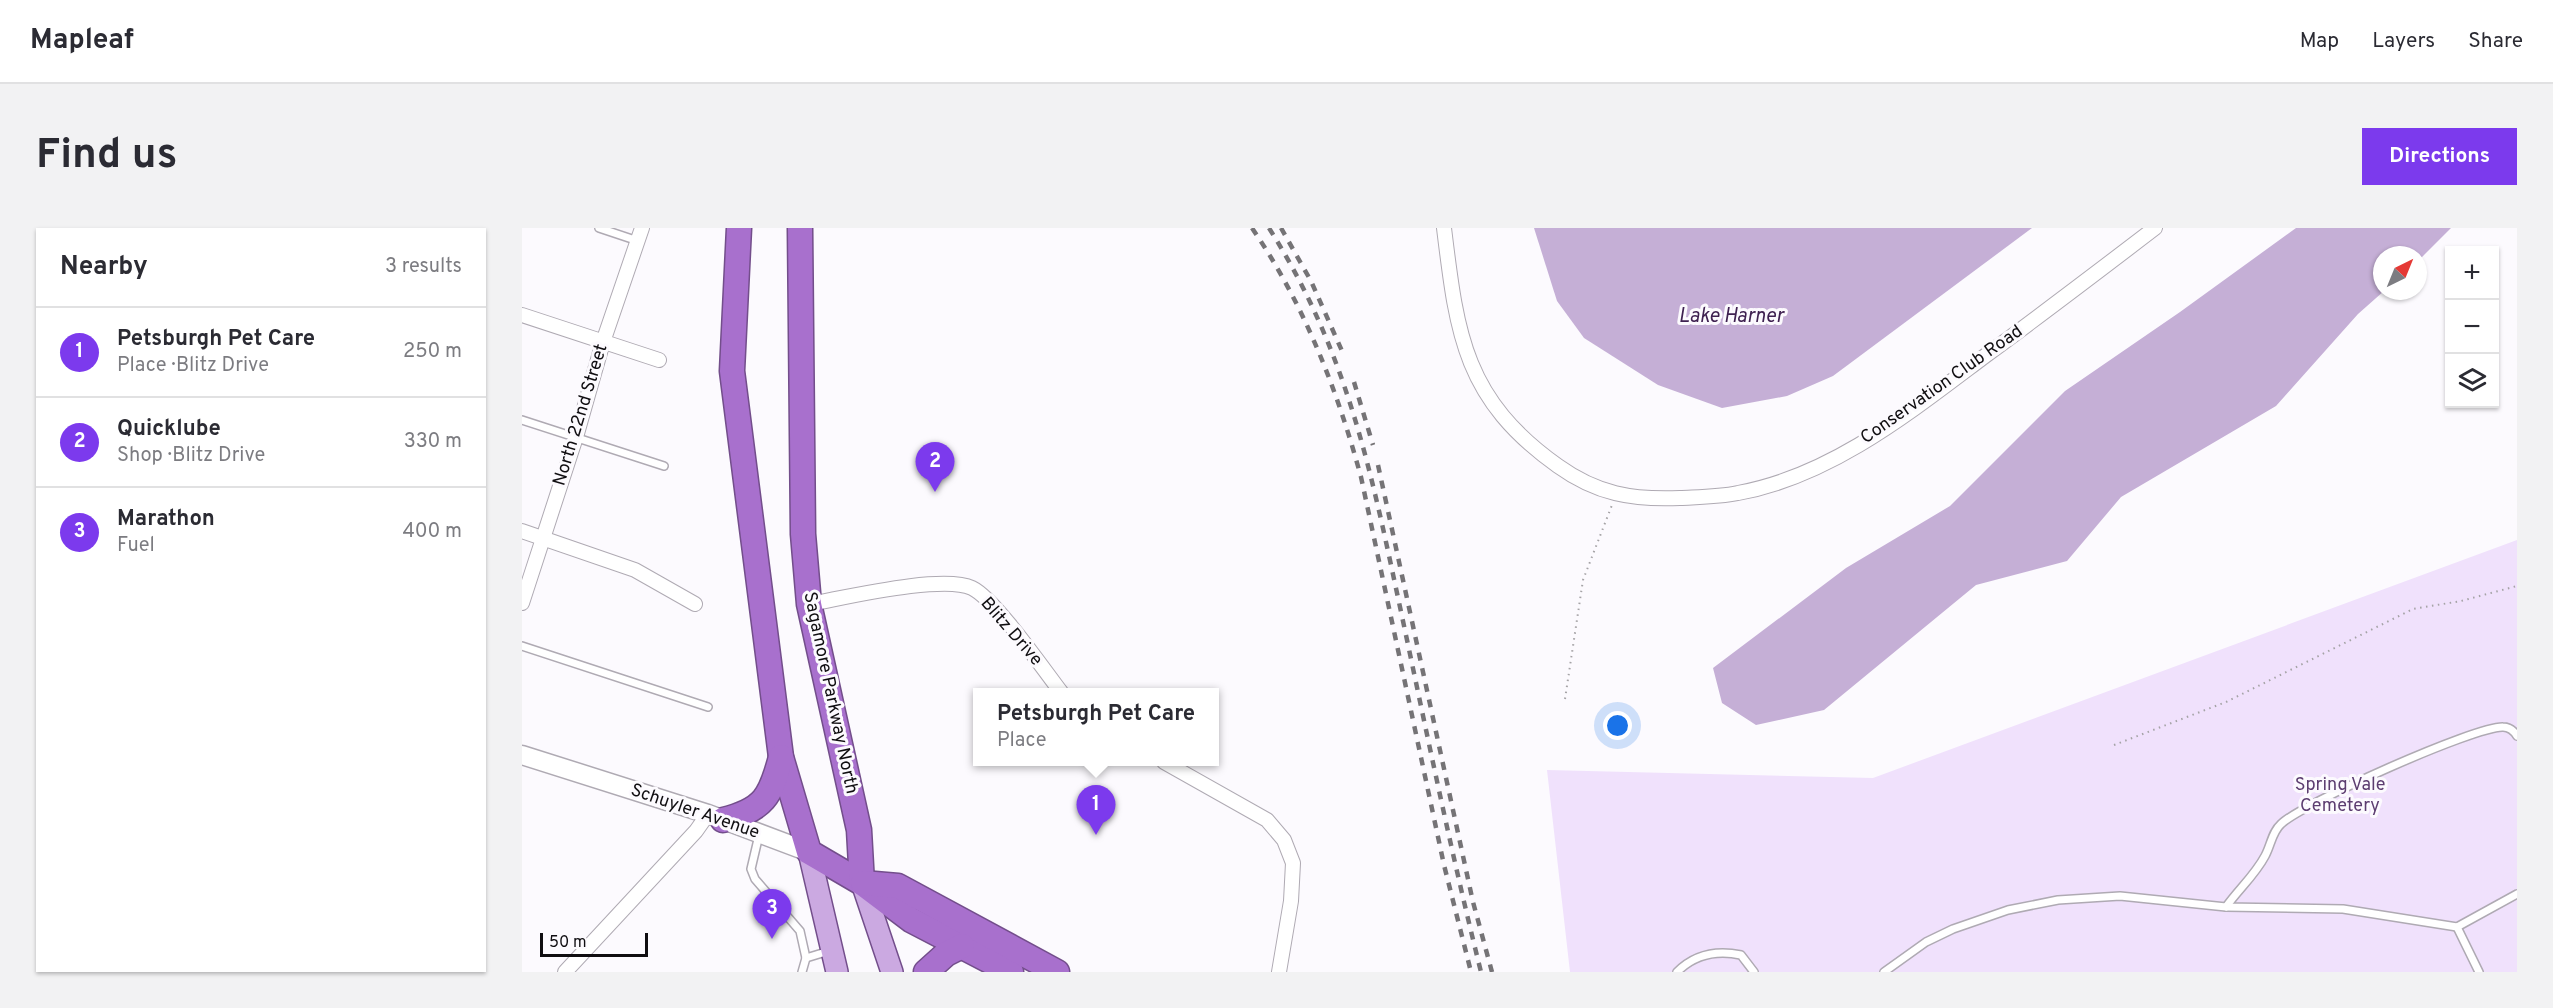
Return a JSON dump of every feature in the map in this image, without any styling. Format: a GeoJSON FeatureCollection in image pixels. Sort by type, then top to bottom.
{"type":"FeatureCollection","features":[{"type":"Feature","properties":{"kind":"highway"},"geometry":{"type":"LineString","coordinates":[[739,228],[732,371],[781,757],[809,852]]}},
{"type":"Feature","properties":{"kind":"highway","name":"Sagamore Parkway North"},"geometry":{"type":"LineString","coordinates":[[800,228],[803,534],[809,604],[859,830],[862,883]]}},
{"type":"Feature","properties":{"kind":"highway"},"geometry":{"type":"LineString","coordinates":[[716,817],[754,810],[774,785],[781,757]]}},
{"type":"Feature","properties":{"kind":"highway","name":"Schuyler Avenue"},"geometry":{"type":"LineString","coordinates":[[809,852],[862,883],[911,920],[1011,972]]}},
{"type":"Feature","properties":{"kind":"highway","name":"Schuyler Avenue"},"geometry":{"type":"LineString","coordinates":[[862,883],[898,886],[1057,972]]}},
{"type":"Feature","properties":{"kind":"highway"},"geometry":{"type":"LineString","coordinates":[[926,972],[946,954],[962,946]]}},
{"type":"Feature","properties":{"kind":"main road","name":"Schuyler Avenue"},"geometry":{"type":"LineString","coordinates":[[522,754],[716,817],[809,852]]}},
{"type":"Feature","properties":{"kind":"main road"},"geometry":{"type":"LineString","coordinates":[[809,852],[837,972]]}},
{"type":"Feature","properties":{"kind":"main road","name":"Sagamore Parkway North"},"geometry":{"type":"LineString","coordinates":[[862,883],[892,972]]}},
{"type":"Feature","properties":{"kind":"street","name":"Conservation Club Road"},"geometry":{"type":"LineString","coordinates":[[1444,228],[1461,339],[1475,375],[1493,407],[1538,452],[1580,482],[1625,497],[1674,498],[1739,493],[1820,464],[1893,423],[2155,228]]}},
{"type":"Feature","properties":{"kind":"street","name":"North 22nd Street"},"geometry":{"type":"LineString","coordinates":[[522,603],[576,437],[603,342],[640,234]]}},
{"type":"Feature","properties":{"kind":"street"},"geometry":{"type":"LineString","coordinates":[[522,315],[659,360]]}},
{"type":"Feature","properties":{"kind":"street"},"geometry":{"type":"LineString","coordinates":[[522,531],[635,570],[695,604]]}},
{"type":"Feature","properties":{"kind":"street","name":"Blitz Drive"},"geometry":{"type":"LineString","coordinates":[[809,604],[941,583],[972,588],[1001,615],[1057,688]]}},
{"type":"Feature","properties":{"kind":"street"},"geometry":{"type":"LineString","coordinates":[[1171,766],[1268,820],[1284,840],[1293,863],[1291,901],[1279,972]]}},
{"type":"Feature","properties":{"kind":"street"},"geometry":{"type":"LineString","coordinates":[[565,972],[696,831],[716,817]]}},
{"type":"Feature","properties":{"kind":"lane"},"geometry":{"type":"LineString","coordinates":[[599,228],[640,234]]}},
{"type":"Feature","properties":{"kind":"lane"},"geometry":{"type":"LineString","coordinates":[[522,420],[664,466]]}},
{"type":"Feature","properties":{"kind":"lane"},"geometry":{"type":"LineString","coordinates":[[522,646],[708,706]]}},
{"type":"Feature","properties":{"kind":"lane"},"geometry":{"type":"LineString","coordinates":[[2226,907],[2265,856],[2275,830],[2292,816],[2338,792],[2463,737],[2503,726],[2513,730],[2517,736]]}},
{"type":"Feature","properties":{"kind":"lane"},"geometry":{"type":"LineString","coordinates":[[759,835],[751,868],[754,879],[800,931],[806,958],[802,972]]}},
{"type":"Feature","properties":{"kind":"lane"},"geometry":{"type":"LineString","coordinates":[[1884,972],[1926,942],[1953,929],[2008,910],[2058,900],[2120,896],[2226,907],[2343,909],[2457,927],[2517,894]]}},
{"type":"Feature","properties":{"kind":"lane"},"geometry":{"type":"LineString","coordinates":[[2457,927],[2479,972]]}},
{"type":"Feature","properties":{"kind":"lane"},"geometry":{"type":"LineString","coordinates":[[806,958],[831,950]]}},
{"type":"Feature","properties":{"kind":"lane"},"geometry":{"type":"LineString","coordinates":[[1677,972],[1696,958],[1724,952],[1741,955],[1754,972]]}},
{"type":"Feature","properties":{"kind":"path"},"geometry":{"type":"LineString","coordinates":[[1565,699],[1583,580],[1616,494]]}},
{"type":"Feature","properties":{"kind":"path"},"geometry":{"type":"LineString","coordinates":[[2114,744],[2226,702],[2413,609],[2461,601],[2517,586]]}},
{"type":"Feature","properties":{"kind":"green space","name":"Spring Vale Cemetery"},"geometry":{"type":"Polygon","coordinates":[[[2517,540],[2517,972],[1570,972],[1547,770],[1873,778],[2517,540]]]}},
{"type":"Feature","properties":{"kind":"water","name":"Lake Harner"},"geometry":{"type":"Polygon","coordinates":[[[1534,228],[2032,228],[1833,376],[1787,396],[1722,408],[1658,385],[1584,338],[1557,301],[1534,228]]]}},
{"type":"Feature","properties":{"kind":"water"},"geometry":{"type":"Polygon","coordinates":[[[2296,228],[2451,228],[2427,252],[2427,246],[2373,246],[2374,300],[2358,314],[2276,406],[2121,497],[2067,561],[1976,585],[1824,710],[1756,725],[1722,703],[1713,668],[1846,568],[1950,506],[2065,391],[2296,228]]]}},
{"type":"Feature","properties":{"kind":"railway"},"geometry":{"type":"LineString","coordinates":[[1252,228],[1271,257],[1303,317],[1330,380],[1352,444],[1444,865],[1471,972]]}},
{"type":"Feature","properties":{"kind":"railway"},"geometry":{"type":"LineString","coordinates":[[1269,228],[1297,276],[1320,323],[1355,418],[1380,517],[1450,841],[1481,972]]}},
{"type":"Feature","properties":{"kind":"railway"},"geometry":{"type":"LineString","coordinates":[[1281,228],[1311,281],[1342,351]]}},
{"type":"Feature","properties":{"kind":"railway"},"geometry":{"type":"LineString","coordinates":[[1354,382],[1373,445]]}},
{"type":"Feature","properties":{"kind":"railway"},"geometry":{"type":"LineString","coordinates":[[1378,465],[1473,902],[1492,972]]}},
{"type":"Feature","properties":{"kind":"place","name":"Quicklube"},"geometry":{"type":"Point","coordinates":[935,492]}},
{"type":"Feature","properties":{"kind":"place","name":"Petsburgh Pet Care"},"geometry":{"type":"Point","coordinates":[1096,835]}},
{"type":"Feature","properties":{"kind":"place","name":"Marathon"},"geometry":{"type":"Point","coordinates":[772,939]}}]}
